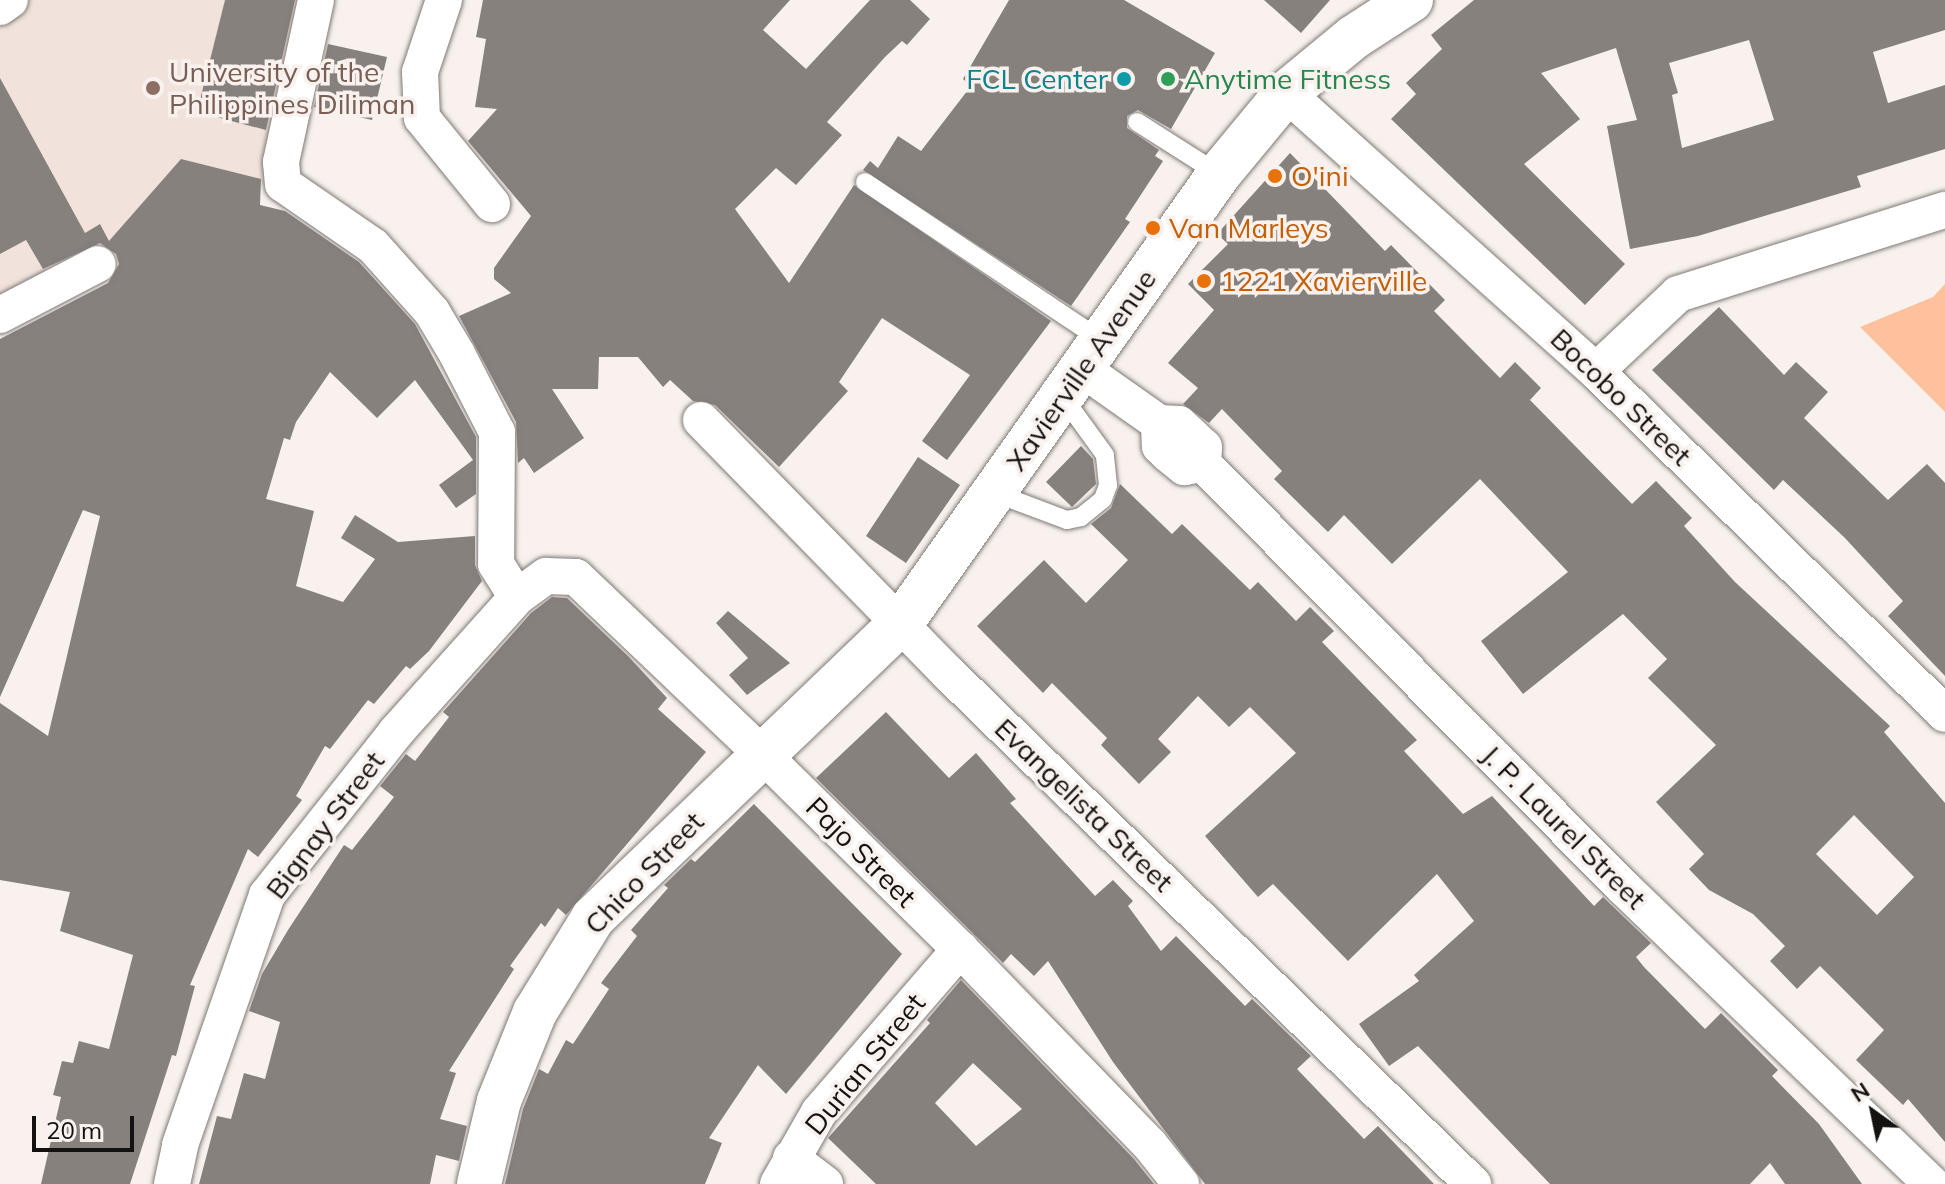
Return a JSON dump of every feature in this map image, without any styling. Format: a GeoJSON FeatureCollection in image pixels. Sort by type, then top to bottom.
{"type":"FeatureCollection","features":[{"type":"Feature","properties":{"kind":"main road","name":"Xavierville Avenue"},"geometry":{"type":"LineString","coordinates":[[763,755],[902,622],[1219,174],[1286,93],[1354,37],[1411,0]]}},
{"type":"Feature","properties":{"kind":"main road","name":"Chico Street"},"geometry":{"type":"LineString","coordinates":[[479,1184],[499,1101],[535,1012],[593,918],[763,755]]}},
{"type":"Feature","properties":{"kind":"street"},"geometry":{"type":"LineString","coordinates":[[0,7],[10,0]]}},
{"type":"Feature","properties":{"kind":"street"},"geometry":{"type":"LineString","coordinates":[[316,0],[281,162],[283,184],[373,246],[432,312],[457,354],[497,432],[496,564],[517,597]]}},
{"type":"Feature","properties":{"kind":"street"},"geometry":{"type":"LineString","coordinates":[[444,0],[420,72],[422,118],[492,204]]}},
{"type":"Feature","properties":{"kind":"street","name":"Bocobo Street"},"geometry":{"type":"LineString","coordinates":[[1286,93],[1596,371],[1945,714]]}},
{"type":"Feature","properties":{"kind":"street"},"geometry":{"type":"LineString","coordinates":[[1596,371],[1678,294],[1945,210]]}},
{"type":"Feature","properties":{"kind":"street"},"geometry":{"type":"LineString","coordinates":[[0,315],[98,264]]}},
{"type":"Feature","properties":{"kind":"street","name":"J. P. Laurel Street"},"geometry":{"type":"LineString","coordinates":[[1081,368],[1159,423],[1179,424],[1204,447],[1203,464],[1624,888],[1932,1184]]}},
{"type":"Feature","properties":{"kind":"street","name":"Evangelista Street"},"geometry":{"type":"LineString","coordinates":[[701,420],[1473,1184]]}},
{"type":"Feature","properties":{"kind":"street","name":"Pajo Street"},"geometry":{"type":"LineString","coordinates":[[517,597],[546,576],[576,577],[960,949],[1150,1145],[1181,1184]]}},
{"type":"Feature","properties":{"kind":"street","name":"Bignay Street"},"geometry":{"type":"LineString","coordinates":[[172,1184],[180,1145],[267,895],[396,732],[517,597]]}},
{"type":"Feature","properties":{"kind":"street","name":"Durian Street"},"geometry":{"type":"LineString","coordinates":[[784,1171],[819,1112],[960,949]]}},
{"type":"Feature","properties":{"kind":"street"},"geometry":{"type":"LineString","coordinates":[[784,1171],[825,1184]]}},
{"type":"Feature","properties":{"kind":"lane"},"geometry":{"type":"LineString","coordinates":[[1137,122],[1219,174]]}},
{"type":"Feature","properties":{"kind":"lane"},"geometry":{"type":"LineString","coordinates":[[865,182],[1081,368],[1105,455],[1108,485],[1103,499],[1093,510],[1067,520],[995,493]]}},
{"type":"Feature","properties":{"kind":"shaded area","name":"University of the Philippines Diliman"},"geometry":{"type":"Polygon","coordinates":[[[0,0],[325,0],[285,175],[0,305],[0,0]]]}},
{"type":"Feature","properties":{"kind":"shaded area"},"geometry":{"type":"Polygon","coordinates":[[[1945,284],[1945,412],[1860,327],[1933,297],[1945,284]]]}},
{"type":"Feature","properties":{"kind":"building"},"geometry":{"type":"Polygon","coordinates":[[[225,0],[295,0],[266,130],[197,112],[225,0]]]}},
{"type":"Feature","properties":{"kind":"building"},"geometry":{"type":"Polygon","coordinates":[[[483,0],[790,0],[763,30],[806,69],[870,0],[910,0],[930,19],[907,45],[902,41],[885,57],[827,122],[842,135],[796,185],[776,168],[735,209],[789,283],[854,185],[1051,321],[947,460],[922,441],[970,375],[882,318],[839,382],[848,391],[779,467],[715,405],[693,401],[670,380],[663,387],[638,357],[599,357],[598,389],[552,389],[584,438],[534,473],[524,458],[518,463],[516,422],[459,316],[511,293],[494,279],[494,268],[531,216],[468,141],[497,109],[475,107],[486,39],[476,37],[483,0]]]}},
{"type":"Feature","properties":{"kind":"building"},"geometry":{"type":"Polygon","coordinates":[[[1009,0],[1124,0],[1215,53],[1171,129],[1138,110],[1127,116],[1127,128],[1159,150],[1155,156],[1163,161],[1125,219],[1130,222],[1071,306],[863,170],[870,161],[878,168],[898,136],[921,151],[971,86],[963,79],[1009,0]]]}},
{"type":"Feature","properties":{"kind":"building"},"geometry":{"type":"Polygon","coordinates":[[[1264,0],[1330,0],[1301,33],[1264,0]]]}},
{"type":"Feature","properties":{"kind":"building"},"geometry":{"type":"Polygon","coordinates":[[[1474,0],[1945,0],[1945,30],[1873,52],[1888,103],[1945,85],[1945,149],[1857,176],[1861,187],[1698,236],[1630,249],[1607,126],[1637,120],[1616,48],[1541,73],[1580,119],[1524,164],[1625,264],[1585,305],[1391,119],[1416,94],[1406,83],[1442,49],[1431,35],[1474,0]],[[1749,40],[1669,63],[1678,93],[1672,95],[1682,148],[1774,120],[1749,40]]]}},
{"type":"Feature","properties":{"kind":"building"},"geometry":{"type":"Polygon","coordinates":[[[328,44],[387,57],[372,120],[314,107],[328,44]]]}},
{"type":"Feature","properties":{"kind":"building"},"geometry":{"type":"Polygon","coordinates":[[[0,78],[85,233],[100,224],[109,241],[181,159],[261,179],[260,205],[285,211],[359,262],[415,324],[476,437],[476,494],[456,508],[439,485],[473,460],[415,380],[377,418],[330,372],[296,422],[290,440],[284,438],[266,499],[314,511],[296,586],[343,602],[375,559],[341,538],[355,515],[398,542],[475,536],[475,565],[482,581],[429,651],[410,669],[406,666],[374,704],[368,700],[330,749],[325,746],[296,796],[302,800],[258,857],[248,849],[190,985],[195,986],[176,1056],[172,1055],[130,1184],[41,1184],[61,1097],[53,1095],[62,1061],[73,1063],[79,1041],[109,1049],[133,955],[60,931],[70,892],[0,880],[0,703],[48,736],[100,516],[83,510],[0,697],[0,339],[108,283],[119,264],[116,254],[100,243],[43,269],[26,240],[0,254],[0,78]]]}},
{"type":"Feature","properties":{"kind":"building"},"geometry":{"type":"Polygon","coordinates":[[[1290,153],[1385,251],[1391,245],[1445,300],[1434,311],[1500,378],[1515,362],[1541,388],[1530,400],[1632,504],[1656,481],[1692,518],[1684,526],[1735,582],[1890,726],[1884,732],[1945,803],[1945,1142],[1908,1099],[1903,1105],[1856,1060],[1884,1030],[1820,966],[1797,989],[1770,961],[1785,946],[1753,914],[1709,890],[1689,869],[1704,854],[1656,802],[1716,745],[1648,678],[1667,659],[1623,614],[1523,694],[1481,641],[1568,572],[1480,479],[1392,564],[1344,515],[1328,532],[1274,479],[1282,471],[1222,409],[1209,423],[1183,404],[1198,388],[1168,363],[1214,310],[1188,284],[1228,244],[1217,234],[1290,153]],[[1854,815],[1816,854],[1877,915],[1914,877],[1854,815]]]}},
{"type":"Feature","properties":{"kind":"building"},"geometry":{"type":"Polygon","coordinates":[[[1719,307],[1784,375],[1796,362],[1828,392],[1804,418],[1888,500],[1927,464],[1945,483],[1945,676],[1888,616],[1903,601],[1845,538],[1783,480],[1774,490],[1652,370],[1719,307]]]}},
{"type":"Feature","properties":{"kind":"building"},"geometry":{"type":"Polygon","coordinates":[[[1081,446],[1093,459],[1096,484],[1072,507],[1046,482],[1081,446]]]}},
{"type":"Feature","properties":{"kind":"building"},"geometry":{"type":"Polygon","coordinates":[[[918,457],[960,485],[906,563],[866,536],[918,457]]]}},
{"type":"Feature","properties":{"kind":"building"},"geometry":{"type":"Polygon","coordinates":[[[1120,484],[1172,534],[1182,524],[1250,590],[1258,582],[1296,621],[1310,607],[1334,631],[1322,642],[1417,740],[1404,751],[1463,814],[1492,796],[1594,906],[1603,897],[1651,943],[1636,957],[1644,967],[1705,1029],[1721,1013],[1778,1070],[1772,1076],[1819,1124],[1862,1184],[1785,1184],[1770,1163],[1750,1184],[1550,1184],[1418,1046],[1389,1066],[1359,1024],[1419,981],[1414,975],[1474,921],[1437,874],[1348,961],[1273,884],[1258,897],[1205,836],[1296,753],[1250,707],[1229,727],[1198,696],[1158,739],[1171,752],[1139,784],[1101,745],[1107,738],[1052,683],[1043,693],[977,626],[1044,560],[1086,603],[1128,560],[1091,524],[1111,508],[1120,484]]]}},
{"type":"Feature","properties":{"kind":"building"},"geometry":{"type":"Polygon","coordinates":[[[552,597],[567,598],[629,657],[667,698],[658,709],[706,752],[566,915],[558,908],[545,927],[541,923],[510,966],[514,969],[449,1071],[456,1073],[440,1119],[467,1126],[459,1161],[436,1155],[430,1184],[199,1184],[217,1116],[231,1119],[244,1073],[265,1079],[280,1022],[249,1011],[262,974],[288,930],[344,845],[352,850],[394,797],[380,786],[406,754],[415,761],[449,717],[443,712],[531,613],[552,597]]]}},
{"type":"Feature","properties":{"kind":"building"},"geometry":{"type":"Polygon","coordinates":[[[728,611],[790,663],[747,695],[729,675],[748,658],[716,623],[728,611]]]}},
{"type":"Feature","properties":{"kind":"building"},"geometry":{"type":"Polygon","coordinates":[[[886,712],[949,778],[976,753],[1016,799],[1010,803],[1095,896],[1113,880],[1133,901],[1128,906],[1161,951],[1176,936],[1245,1006],[1252,999],[1311,1056],[1297,1069],[1364,1139],[1378,1126],[1434,1184],[1205,1184],[1113,1062],[1048,961],[1034,976],[1011,954],[1003,963],[816,778],[886,712]]]}},
{"type":"Feature","properties":{"kind":"building"},"geometry":{"type":"Polygon","coordinates":[[[754,804],[902,954],[786,1094],[758,1065],[709,1138],[722,1143],[705,1184],[505,1184],[523,1109],[539,1069],[548,1074],[566,1040],[573,1044],[609,989],[601,983],[637,936],[631,930],[668,888],[664,885],[691,859],[695,862],[754,804]]]}},
{"type":"Feature","properties":{"kind":"building"},"geometry":{"type":"Polygon","coordinates":[[[961,980],[1134,1159],[1154,1184],[876,1184],[828,1138],[930,1023],[927,1020],[961,980]],[[973,1063],[935,1103],[976,1146],[1022,1109],[973,1063]]]}},
{"type":"Feature","properties":{"kind":"place","name":"FCL Center"},"geometry":{"type":"Point","coordinates":[1124,79]}},
{"type":"Feature","properties":{"kind":"place","name":"Anytime Fitness"},"geometry":{"type":"Point","coordinates":[1168,79]}},
{"type":"Feature","properties":{"kind":"place","name":"University of the Philippines Diliman"},"geometry":{"type":"Point","coordinates":[153,88]}},
{"type":"Feature","properties":{"kind":"place","name":"O'ini"},"geometry":{"type":"Point","coordinates":[1275,176]}},
{"type":"Feature","properties":{"kind":"place","name":"Van Marleys"},"geometry":{"type":"Point","coordinates":[1153,228]}},
{"type":"Feature","properties":{"kind":"place","name":"1221 Xavierville"},"geometry":{"type":"Point","coordinates":[1204,281]}}]}
